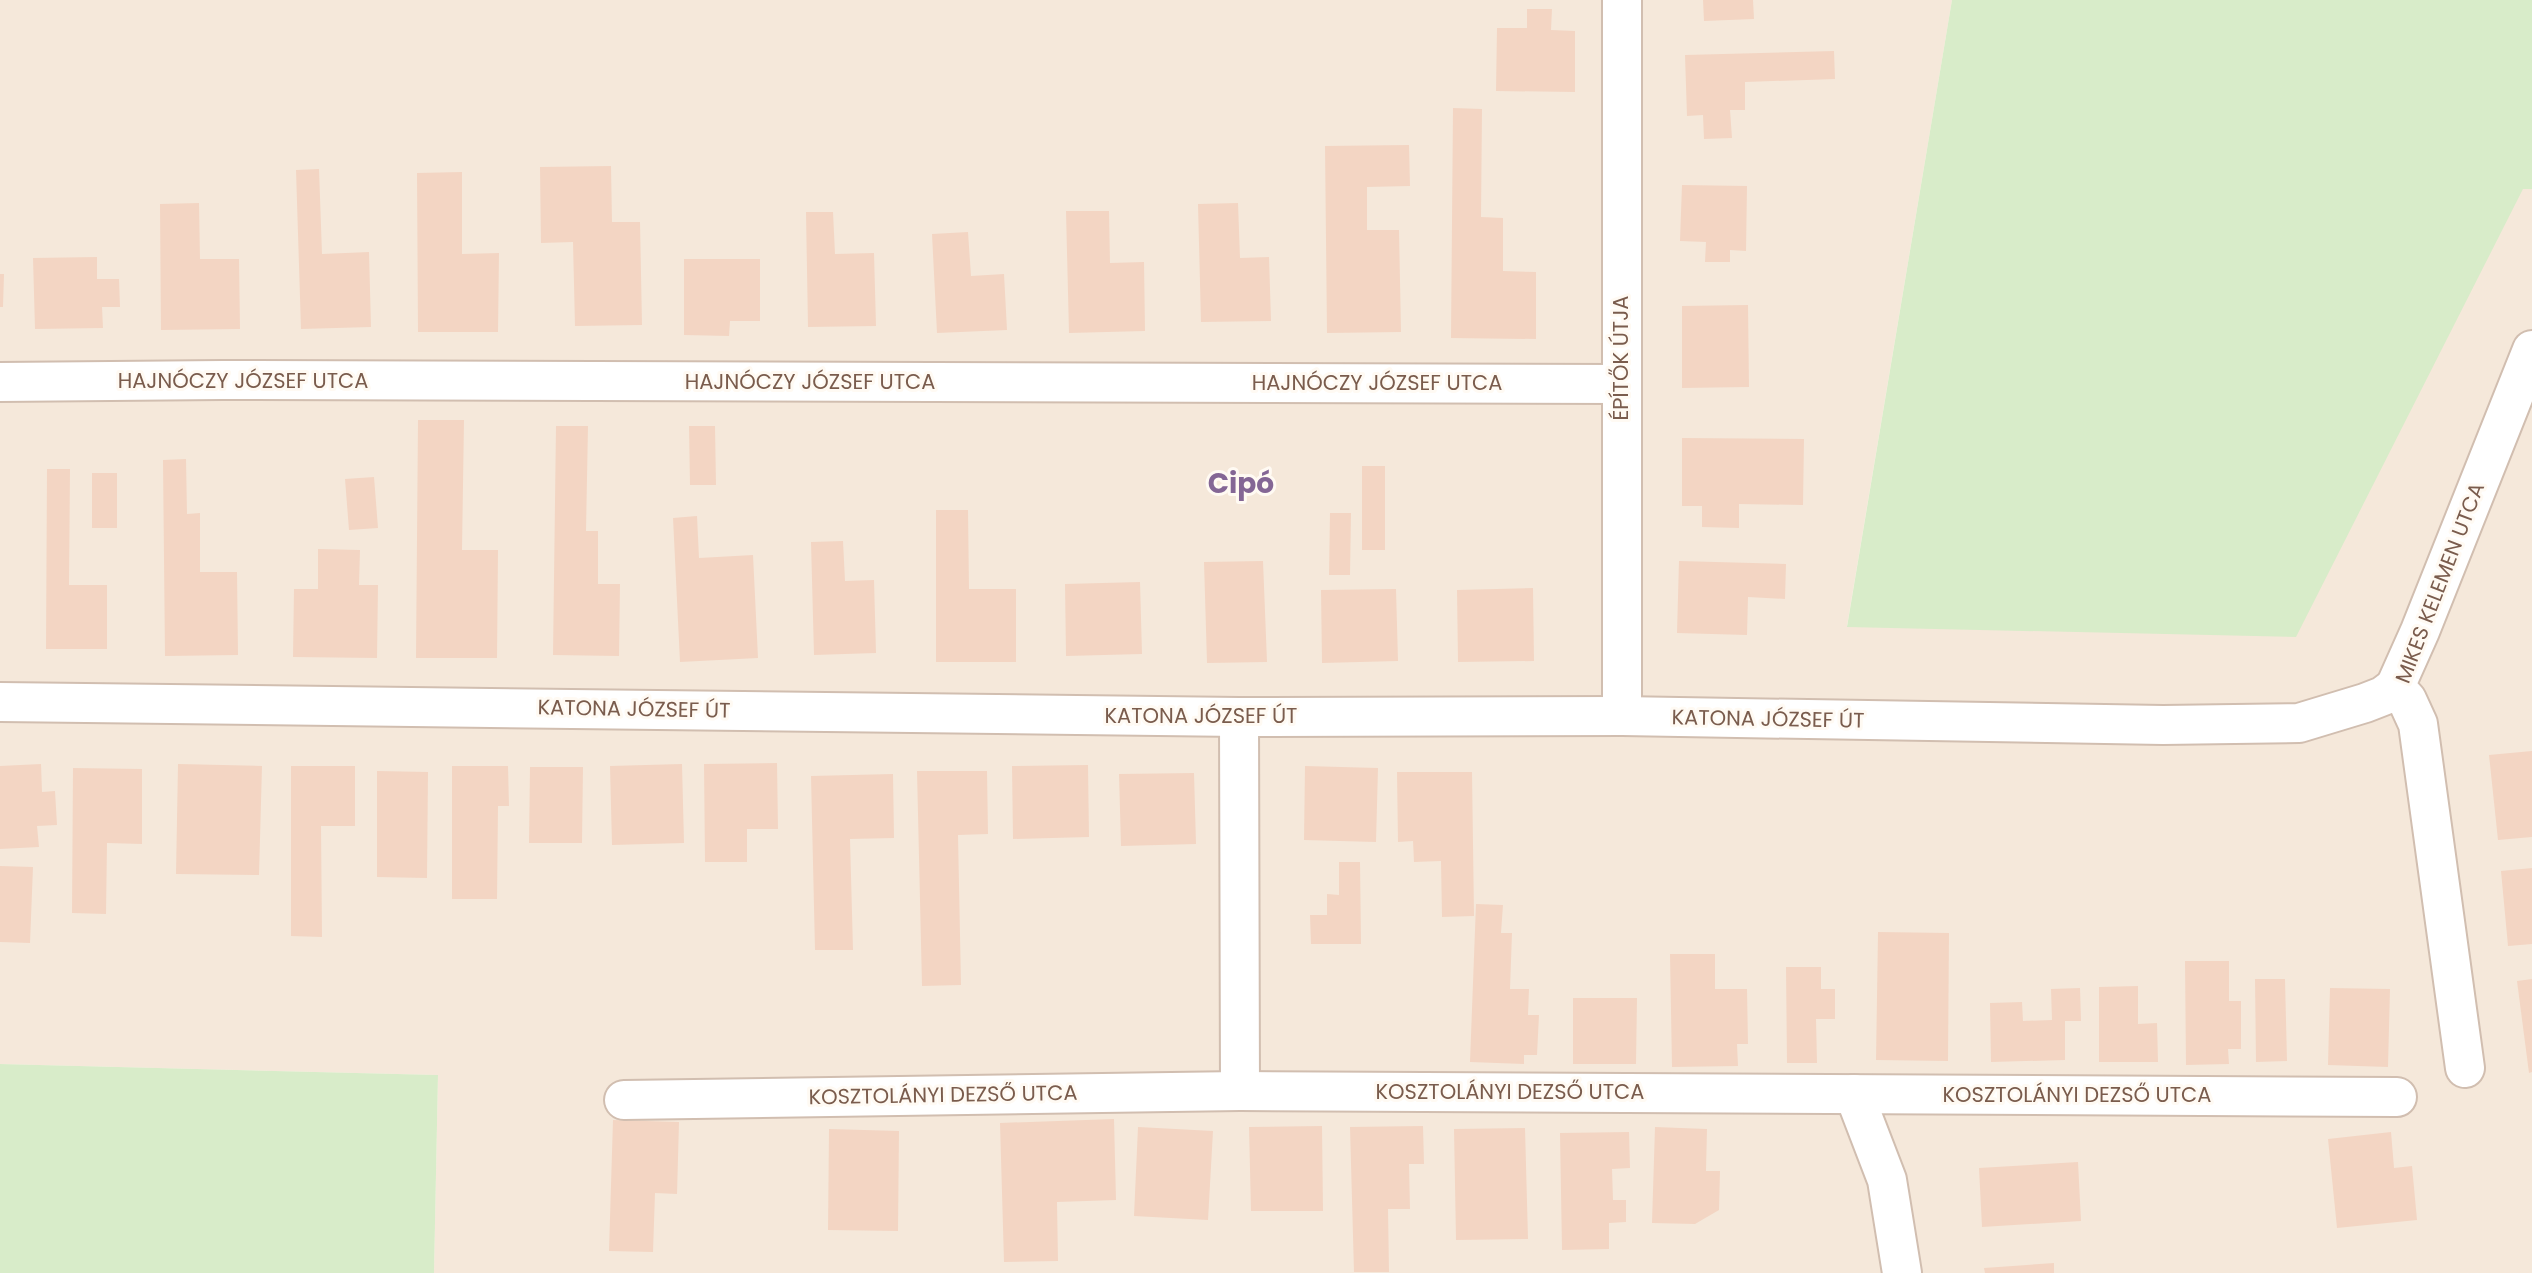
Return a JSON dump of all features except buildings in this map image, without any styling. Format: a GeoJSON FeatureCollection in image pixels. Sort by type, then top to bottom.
{"type":"FeatureCollection","features":[{"type":"Feature","properties":{"kind":"street","name":"ÉPÍTŐK ÚTJA"},"geometry":{"type":"LineString","coordinates":[[1622,0],[1622,716]]}},
{"type":"Feature","properties":{"kind":"street","name":"MIKES KELEMEN UTCA"},"geometry":{"type":"LineString","coordinates":[[2465,1068],[2418,724],[2407,700],[2395,687],[2532,350]]}},
{"type":"Feature","properties":{"kind":"street","name":"HAJNÓCZY JÓZSEF UTCA"},"geometry":{"type":"LineString","coordinates":[[0,382],[264,380],[1620,384]]}},
{"type":"Feature","properties":{"kind":"street","name":"KATONA JÓZSEF ÚT"},"geometry":{"type":"LineString","coordinates":[[0,702],[1239,717],[1622,716],[2164,725],[2299,723],[2365,703],[2383,696],[2395,687]]}},
{"type":"Feature","properties":{"kind":"street"},"geometry":{"type":"LineString","coordinates":[[1239,717],[1240,1091]]}},
{"type":"Feature","properties":{"kind":"street","name":"KOSZTOLÁNYI DEZSŐ UTCA"},"geometry":{"type":"LineString","coordinates":[[624,1100],[1240,1091],[2397,1097]]}},
{"type":"Feature","properties":{"kind":"street"},"geometry":{"type":"LineString","coordinates":[[1854,1094],[1887,1180],[1902,1273]]}},
{"type":"Feature","properties":{"kind":"shaded area"},"geometry":{"type":"Polygon","coordinates":[[[0,0],[1952,0],[1847,626],[2523,189],[2532,189],[2532,1273],[434,1273],[438,1075],[0,1064],[0,0]]]}},
{"type":"Feature","properties":{"kind":"green space"},"geometry":{"type":"Polygon","coordinates":[[[1952,0],[2532,0],[2532,189],[2523,189],[2296,637],[1847,627],[1952,0]]]}},
{"type":"Feature","properties":{"kind":"green space"},"geometry":{"type":"Polygon","coordinates":[[[0,1064],[438,1075],[434,1273],[0,1273],[0,1064]]]}},
{"type":"Feature","properties":{"kind":"district","name":"Cipó"},"geometry":{"type":"Point","coordinates":[1241,483]}}]}
